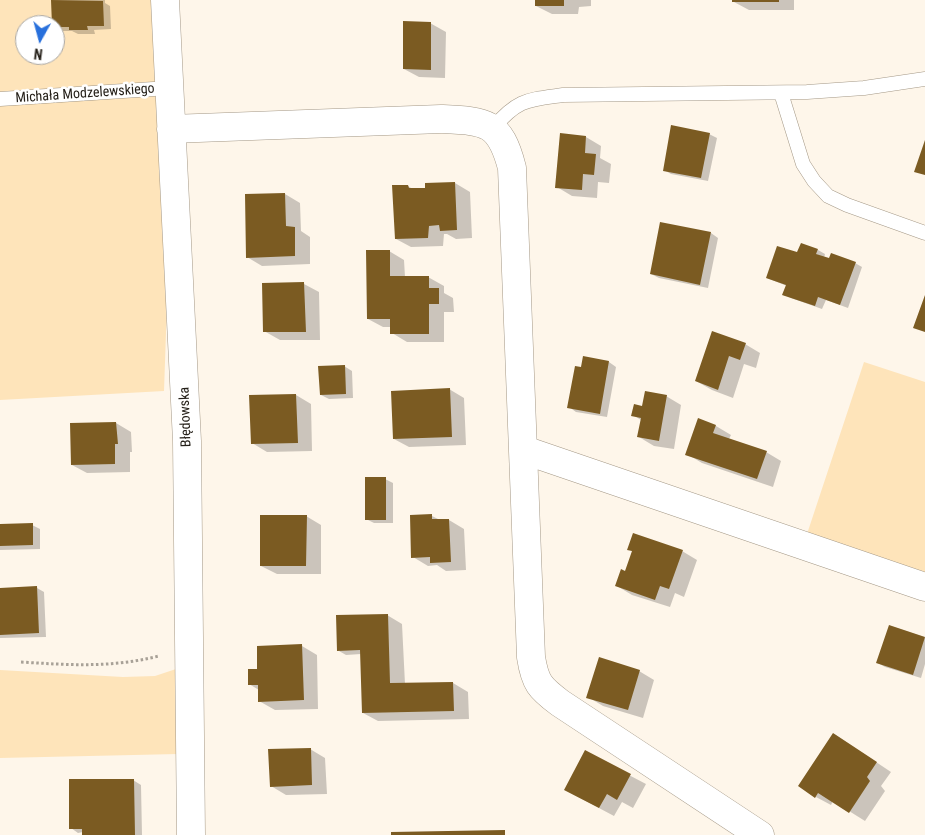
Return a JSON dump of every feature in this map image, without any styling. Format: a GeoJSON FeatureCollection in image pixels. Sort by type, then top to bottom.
{"type":"FeatureCollection","features":[{"type":"Feature","properties":{"kind":"street","name":"Błędowska"},"geometry":{"type":"LineString","coordinates":[[165,0],[187,441],[190,835]]}},
{"type":"Feature","properties":{"kind":"street"},"geometry":{"type":"LineString","coordinates":[[171,129],[441,119],[469,120],[493,128],[506,147],[512,168],[531,658],[534,675],[544,691],[560,703],[760,835]]}},
{"type":"Feature","properties":{"kind":"street"},"geometry":{"type":"LineString","coordinates":[[524,450],[925,587]]}},
{"type":"Feature","properties":{"kind":"lane"},"geometry":{"type":"LineString","coordinates":[[493,128],[517,104],[563,95],[780,93],[864,88],[925,79]]}},
{"type":"Feature","properties":{"kind":"lane","name":"Michała Modzelewskiego"},"geometry":{"type":"LineString","coordinates":[[0,99],[169,88]]}},
{"type":"Feature","properties":{"kind":"lane"},"geometry":{"type":"LineString","coordinates":[[780,93],[803,164],[814,181],[828,196],[847,205],[925,233]]}},
{"type":"Feature","properties":{"kind":"path"},"geometry":{"type":"LineString","coordinates":[[21,662],[100,666],[151,658],[189,649]]}},
{"type":"Feature","properties":{"kind":"shaded area"},"geometry":{"type":"Polygon","coordinates":[[[0,0],[156,0],[169,246],[164,391],[0,400],[0,0]]]}},
{"type":"Feature","properties":{"kind":"shaded area"},"geometry":{"type":"Polygon","coordinates":[[[864,362],[925,382],[925,579],[806,537],[864,362]]]}},
{"type":"Feature","properties":{"kind":"shaded area"},"geometry":{"type":"Polygon","coordinates":[[[179,668],[178,754],[0,758],[0,670],[123,677],[155,676],[179,668]]]}},
{"type":"Feature","properties":{"kind":"building"},"geometry":{"type":"Polygon","coordinates":[[[51,0],[103,1],[104,26],[87,26],[88,30],[69,30],[69,27],[65,27],[65,15],[52,15],[51,0]]]}},
{"type":"Feature","properties":{"kind":"building"},"geometry":{"type":"Polygon","coordinates":[[[535,0],[564,0],[564,6],[535,6],[535,0]]]}},
{"type":"Feature","properties":{"kind":"building"},"geometry":{"type":"Polygon","coordinates":[[[732,0],[779,0],[779,2],[732,2],[732,0]]]}},
{"type":"Feature","properties":{"kind":"building"},"geometry":{"type":"Polygon","coordinates":[[[403,21],[431,22],[431,70],[403,69],[403,21]]]}},
{"type":"Feature","properties":{"kind":"building"},"geometry":{"type":"Polygon","coordinates":[[[671,125],[710,133],[701,178],[663,171],[671,125]]]}},
{"type":"Feature","properties":{"kind":"building"},"geometry":{"type":"Polygon","coordinates":[[[560,133],[586,136],[585,153],[596,154],[594,175],[583,174],[582,190],[555,188],[560,133]]]}},
{"type":"Feature","properties":{"kind":"building"},"geometry":{"type":"Polygon","coordinates":[[[925,140],[925,175],[914,172],[925,140]]]}},
{"type":"Feature","properties":{"kind":"building"},"geometry":{"type":"Polygon","coordinates":[[[455,182],[457,230],[440,231],[439,225],[429,226],[428,238],[395,239],[392,185],[425,188],[425,183],[455,182]]]}},
{"type":"Feature","properties":{"kind":"building"},"geometry":{"type":"Polygon","coordinates":[[[285,193],[286,226],[295,227],[295,256],[246,258],[245,194],[285,193]]]}},
{"type":"Feature","properties":{"kind":"building"},"geometry":{"type":"Polygon","coordinates":[[[660,222],[711,232],[700,285],[650,274],[660,222]]]}},
{"type":"Feature","properties":{"kind":"building"},"geometry":{"type":"Polygon","coordinates":[[[801,243],[818,249],[816,254],[829,258],[831,253],[856,262],[840,305],[818,297],[815,306],[782,295],[786,285],[766,278],[777,246],[797,252],[801,243]]]}},
{"type":"Feature","properties":{"kind":"building"},"geometry":{"type":"Polygon","coordinates":[[[366,250],[390,250],[390,276],[429,276],[429,288],[439,288],[439,304],[429,304],[429,334],[390,334],[390,319],[367,319],[366,250]]]}},
{"type":"Feature","properties":{"kind":"building"},"geometry":{"type":"Polygon","coordinates":[[[304,282],[306,332],[263,332],[262,283],[304,282]]]}},
{"type":"Feature","properties":{"kind":"building"},"geometry":{"type":"Polygon","coordinates":[[[925,295],[925,332],[913,328],[925,295]]]}},
{"type":"Feature","properties":{"kind":"building"},"geometry":{"type":"Polygon","coordinates":[[[712,331],[746,343],[740,360],[729,356],[718,390],[695,381],[712,331]]]}},
{"type":"Feature","properties":{"kind":"building"},"geometry":{"type":"Polygon","coordinates":[[[583,356],[609,361],[600,414],[567,408],[575,366],[581,367],[583,356]]]}},
{"type":"Feature","properties":{"kind":"building"},"geometry":{"type":"Polygon","coordinates":[[[345,365],[346,394],[320,395],[318,366],[345,365]]]}},
{"type":"Feature","properties":{"kind":"building"},"geometry":{"type":"Polygon","coordinates":[[[450,388],[452,437],[393,439],[391,391],[450,388]]]}},
{"type":"Feature","properties":{"kind":"building"},"geometry":{"type":"Polygon","coordinates":[[[645,391],[667,395],[659,441],[637,437],[641,418],[631,416],[634,404],[642,406],[645,391]]]}},
{"type":"Feature","properties":{"kind":"building"},"geometry":{"type":"Polygon","coordinates":[[[296,394],[298,443],[251,444],[249,395],[296,394]]]}},
{"type":"Feature","properties":{"kind":"building"},"geometry":{"type":"Polygon","coordinates":[[[698,418],[716,425],[713,433],[767,451],[757,479],[685,455],[698,418]]]}},
{"type":"Feature","properties":{"kind":"building"},"geometry":{"type":"Polygon","coordinates":[[[116,422],[118,444],[115,444],[115,464],[71,465],[70,423],[116,422]]]}},
{"type":"Feature","properties":{"kind":"building"},"geometry":{"type":"Polygon","coordinates":[[[365,477],[386,477],[386,520],[365,520],[365,477]]]}},
{"type":"Feature","properties":{"kind":"building"},"geometry":{"type":"Polygon","coordinates":[[[432,514],[432,519],[449,519],[451,562],[430,563],[430,557],[411,558],[410,515],[432,514]]]}},
{"type":"Feature","properties":{"kind":"building"},"geometry":{"type":"Polygon","coordinates":[[[260,515],[307,515],[306,566],[260,566],[260,515]]]}},
{"type":"Feature","properties":{"kind":"building"},"geometry":{"type":"Polygon","coordinates":[[[33,523],[33,545],[0,546],[0,524],[33,523]]]}},
{"type":"Feature","properties":{"kind":"building"},"geometry":{"type":"Polygon","coordinates":[[[633,533],[683,550],[669,589],[660,586],[655,600],[615,586],[621,569],[625,571],[632,551],[627,550],[633,533]]]}},
{"type":"Feature","properties":{"kind":"building"},"geometry":{"type":"Polygon","coordinates":[[[37,586],[39,633],[0,635],[0,588],[37,586]]]}},
{"type":"Feature","properties":{"kind":"building"},"geometry":{"type":"Polygon","coordinates":[[[388,614],[390,683],[453,682],[454,711],[362,713],[360,650],[337,651],[336,615],[388,614]]]}},
{"type":"Feature","properties":{"kind":"building"},"geometry":{"type":"Polygon","coordinates":[[[889,625],[925,637],[913,675],[876,663],[889,625]]]}},
{"type":"Feature","properties":{"kind":"building"},"geometry":{"type":"Polygon","coordinates":[[[302,644],[304,700],[258,702],[258,685],[248,685],[248,669],[257,669],[257,646],[302,644]]]}},
{"type":"Feature","properties":{"kind":"building"},"geometry":{"type":"Polygon","coordinates":[[[599,657],[640,670],[628,710],[586,698],[599,657]]]}},
{"type":"Feature","properties":{"kind":"building"},"geometry":{"type":"Polygon","coordinates":[[[833,733],[877,762],[867,777],[870,781],[849,813],[818,793],[815,798],[798,786],[833,733]]]}},
{"type":"Feature","properties":{"kind":"building"},"geometry":{"type":"Polygon","coordinates":[[[311,748],[312,785],[270,787],[268,749],[311,748]]]}},
{"type":"Feature","properties":{"kind":"building"},"geometry":{"type":"Polygon","coordinates":[[[585,750],[631,774],[617,800],[607,794],[599,808],[564,790],[585,750]]]}},
{"type":"Feature","properties":{"kind":"building"},"geometry":{"type":"Polygon","coordinates":[[[69,779],[134,779],[135,835],[82,835],[82,829],[69,829],[69,779]]]}},
{"type":"Feature","properties":{"kind":"building"},"geometry":{"type":"Polygon","coordinates":[[[505,830],[505,835],[391,835],[391,832],[505,830]]]}}]}
